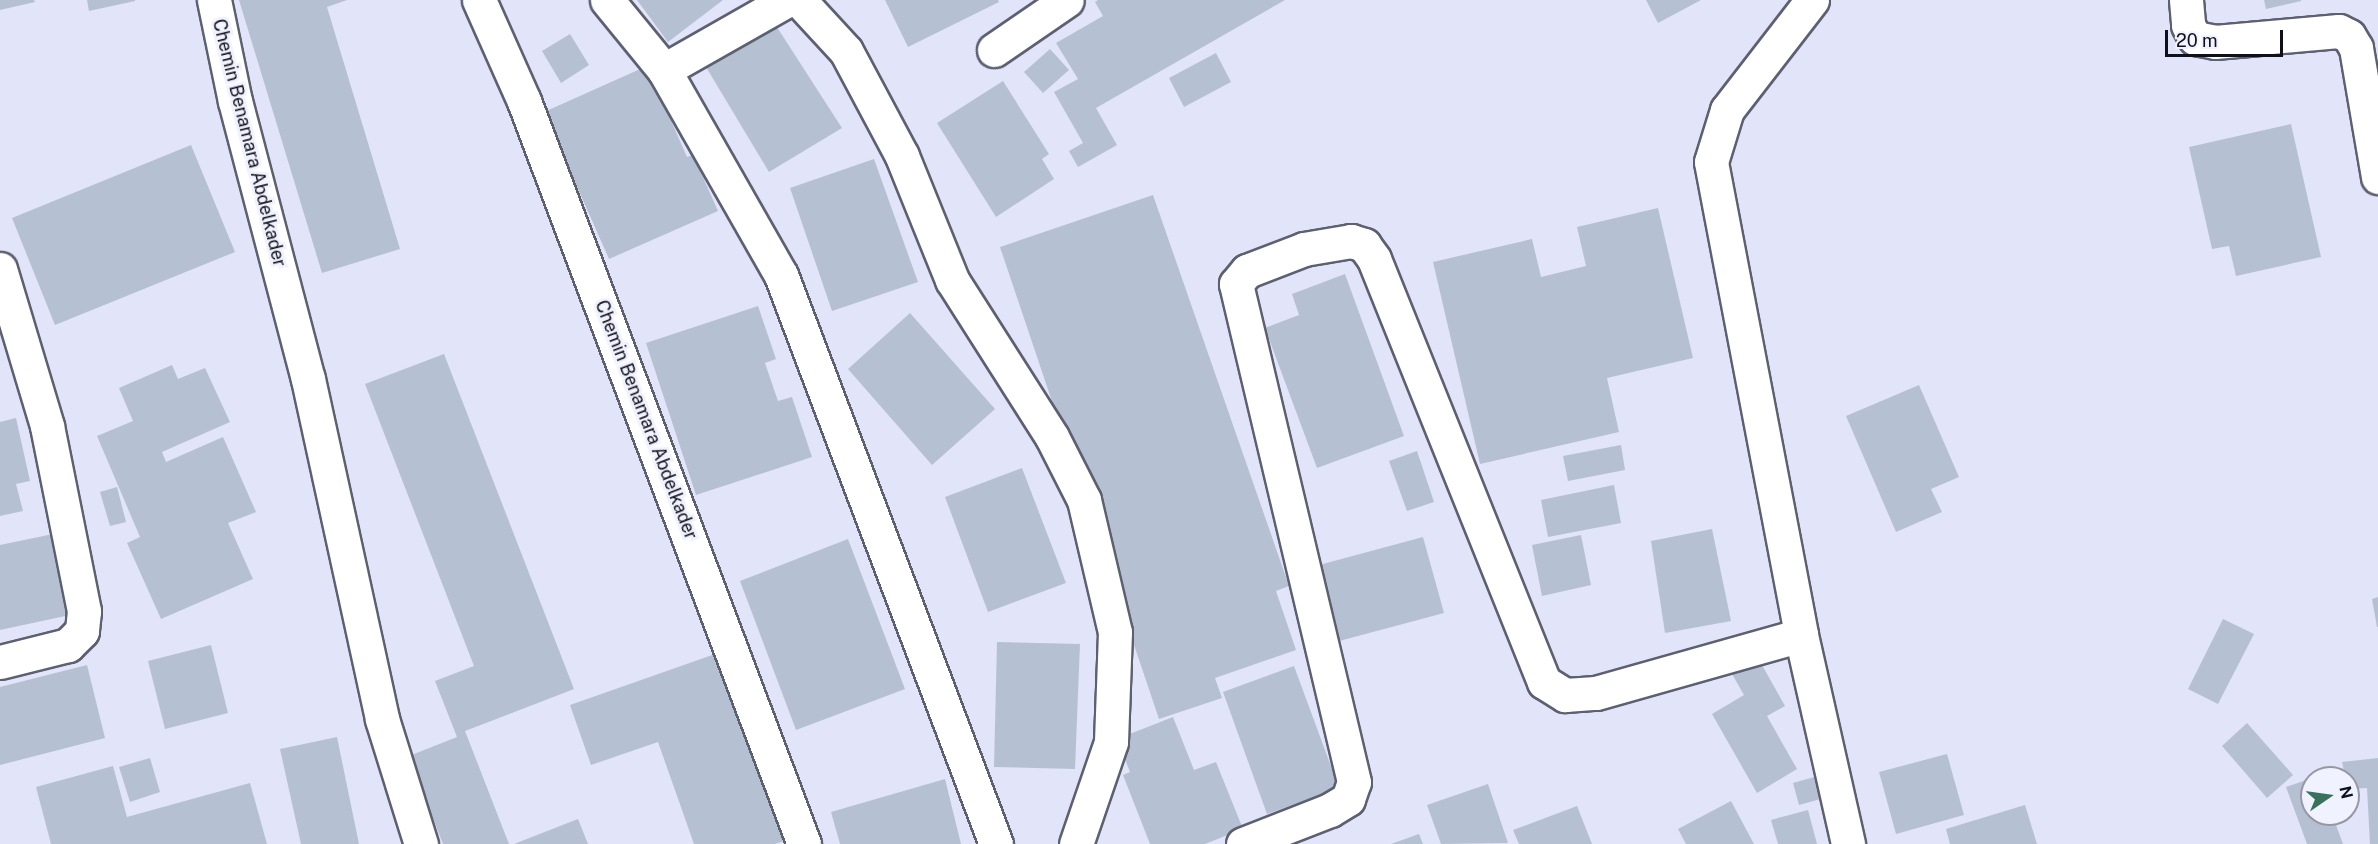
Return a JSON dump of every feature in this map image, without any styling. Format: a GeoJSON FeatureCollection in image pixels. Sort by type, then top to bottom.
{"type":"FeatureCollection","features":[{"type":"Feature","properties":{"kind":"street","name":"Chemin Benamara Abdelkader"},"geometry":{"type":"LineString","coordinates":[[214,0],[235,101],[308,379],[382,719],[421,844]]}},
{"type":"Feature","properties":{"kind":"street","name":"Chemin Benamara Abdelkader"},"geometry":{"type":"LineString","coordinates":[[479,0],[537,135],[804,844]]}},
{"type":"Feature","properties":{"kind":"street"},"geometry":{"type":"LineString","coordinates":[[607,0],[664,70],[781,275],[996,844]]}},
{"type":"Feature","properties":{"kind":"street"},"geometry":{"type":"LineString","coordinates":[[664,70],[787,0]]}},
{"type":"Feature","properties":{"kind":"street"},"geometry":{"type":"LineString","coordinates":[[799,0],[846,51],[902,156],[952,280],[1052,437],[1084,500],[1114,632],[1111,742],[1077,844]]}},
{"type":"Feature","properties":{"kind":"street"},"geometry":{"type":"LineString","coordinates":[[994,50],[1067,0]]}},
{"type":"Feature","properties":{"kind":"street"},"geometry":{"type":"LineString","coordinates":[[1812,0],[1726,110],[1711,162],[1801,635],[1848,844]]}},
{"type":"Feature","properties":{"kind":"street"},"geometry":{"type":"LineString","coordinates":[[2186,0],[2188,25],[2195,38],[2216,42],[2339,31],[2349,36],[2356,48],[2378,177]]}},
{"type":"Feature","properties":{"kind":"street"},"geometry":{"type":"LineString","coordinates":[[1243,844],[1330,810],[1348,799],[1354,782],[1236,284],[1247,271],[1304,249],[1351,241],[1364,245],[1374,259],[1544,682],[1565,695],[1596,693],[1801,635]]}},
{"type":"Feature","properties":{"kind":"street"},"geometry":{"type":"LineString","coordinates":[[0,269],[47,426],[84,611],[82,631],[68,645],[0,662]]}},
{"type":"Feature","properties":{"kind":"building"},"geometry":{"type":"Polygon","coordinates":[[[0,0],[34,0],[35,2],[0,10],[0,0]]]}},
{"type":"Feature","properties":{"kind":"building"},"geometry":{"type":"Polygon","coordinates":[[[87,0],[135,0],[135,1],[89,11],[87,0]]]}},
{"type":"Feature","properties":{"kind":"building"},"geometry":{"type":"Polygon","coordinates":[[[239,0],[347,0],[327,7],[400,249],[322,273],[239,0]]]}},
{"type":"Feature","properties":{"kind":"building"},"geometry":{"type":"Polygon","coordinates":[[[637,0],[723,0],[668,42],[637,0]]]}},
{"type":"Feature","properties":{"kind":"building"},"geometry":{"type":"Polygon","coordinates":[[[885,0],[998,0],[999,2],[908,47],[885,0]]]}},
{"type":"Feature","properties":{"kind":"building"},"geometry":{"type":"Polygon","coordinates":[[[1098,0],[1285,0],[1096,108],[1117,145],[1078,167],[1069,151],[1083,143],[1054,92],[1078,79],[1056,43],[1103,16],[1095,2],[1098,0]]]}},
{"type":"Feature","properties":{"kind":"building"},"geometry":{"type":"Polygon","coordinates":[[[1646,0],[1701,0],[1658,23],[1646,0]]]}},
{"type":"Feature","properties":{"kind":"building"},"geometry":{"type":"Polygon","coordinates":[[[2264,0],[2301,0],[2301,1],[2266,9],[2264,0]]]}},
{"type":"Feature","properties":{"kind":"building"},"geometry":{"type":"Polygon","coordinates":[[[773,21],[842,128],[769,172],[703,62],[773,21]]]}},
{"type":"Feature","properties":{"kind":"building"},"geometry":{"type":"Polygon","coordinates":[[[570,34],[589,65],[561,83],[542,51],[570,34]]]}},
{"type":"Feature","properties":{"kind":"building"},"geometry":{"type":"Polygon","coordinates":[[[1050,49],[1069,70],[1043,93],[1024,72],[1050,49]]]}},
{"type":"Feature","properties":{"kind":"building"},"geometry":{"type":"Polygon","coordinates":[[[1216,53],[1231,82],[1184,107],[1169,78],[1216,53]]]}},
{"type":"Feature","properties":{"kind":"building"},"geometry":{"type":"Polygon","coordinates":[[[647,66],[687,157],[693,155],[718,211],[609,259],[544,112],[647,66]]]}},
{"type":"Feature","properties":{"kind":"building"},"geometry":{"type":"Polygon","coordinates":[[[1003,81],[1049,154],[1042,159],[1054,179],[996,217],[937,123],[1003,81]]]}},
{"type":"Feature","properties":{"kind":"building"},"geometry":{"type":"Polygon","coordinates":[[[2291,124],[2321,257],[2236,276],[2229,246],[2212,249],[2189,147],[2291,124]]]}},
{"type":"Feature","properties":{"kind":"building"},"geometry":{"type":"Polygon","coordinates":[[[191,145],[235,252],[55,325],[12,218],[191,145]]]}},
{"type":"Feature","properties":{"kind":"building"},"geometry":{"type":"Polygon","coordinates":[[[874,159],[918,282],[832,311],[790,188],[874,159]]]}},
{"type":"Feature","properties":{"kind":"building"},"geometry":{"type":"Polygon","coordinates":[[[1153,195],[1289,586],[1276,591],[1296,650],[1215,678],[1222,698],[1159,719],[1000,247],[1153,195]]]}},
{"type":"Feature","properties":{"kind":"building"},"geometry":{"type":"Polygon","coordinates":[[[1658,208],[1693,358],[1607,378],[1619,432],[1480,464],[1433,262],[1532,239],[1541,277],[1586,266],[1577,227],[1658,208]]]}},
{"type":"Feature","properties":{"kind":"building"},"geometry":{"type":"Polygon","coordinates":[[[1345,274],[1404,436],[1317,468],[1265,328],[1299,315],[1292,294],[1345,274]]]}},
{"type":"Feature","properties":{"kind":"building"},"geometry":{"type":"Polygon","coordinates":[[[758,306],[776,359],[765,363],[778,401],[792,397],[812,457],[696,495],[646,343],[758,306]]]}},
{"type":"Feature","properties":{"kind":"building"},"geometry":{"type":"Polygon","coordinates":[[[910,313],[995,409],[932,465],[848,369],[910,313]]]}},
{"type":"Feature","properties":{"kind":"building"},"geometry":{"type":"Polygon","coordinates":[[[444,354],[574,689],[465,731],[509,844],[443,844],[409,756],[457,737],[435,681],[474,666],[365,384],[444,354]]]}},
{"type":"Feature","properties":{"kind":"building"},"geometry":{"type":"Polygon","coordinates":[[[172,365],[178,379],[205,368],[230,422],[162,452],[166,462],[223,437],[256,512],[228,523],[253,579],[161,619],[127,543],[140,537],[97,436],[133,421],[119,388],[172,365]]]}},
{"type":"Feature","properties":{"kind":"building"},"geometry":{"type":"Polygon","coordinates":[[[1919,385],[1959,477],[1931,489],[1942,512],[1896,532],[1846,416],[1919,385]]]}},
{"type":"Feature","properties":{"kind":"building"},"geometry":{"type":"Polygon","coordinates":[[[16,418],[30,481],[16,484],[23,511],[0,516],[0,422],[16,418]]]}},
{"type":"Feature","properties":{"kind":"building"},"geometry":{"type":"Polygon","coordinates":[[[1621,445],[1625,470],[1568,481],[1563,456],[1621,445]]]}},
{"type":"Feature","properties":{"kind":"building"},"geometry":{"type":"Polygon","coordinates":[[[1417,451],[1434,502],[1407,511],[1389,461],[1417,451]]]}},
{"type":"Feature","properties":{"kind":"building"},"geometry":{"type":"Polygon","coordinates":[[[1022,468],[1066,583],[988,612],[945,497],[1022,468]]]}},
{"type":"Feature","properties":{"kind":"building"},"geometry":{"type":"Polygon","coordinates":[[[1614,485],[1621,523],[1548,537],[1541,500],[1614,485]]]}},
{"type":"Feature","properties":{"kind":"building"},"geometry":{"type":"Polygon","coordinates":[[[117,487],[126,522],[110,526],[100,492],[117,487]]]}},
{"type":"Feature","properties":{"kind":"building"},"geometry":{"type":"Polygon","coordinates":[[[1712,529],[1731,621],[1665,633],[1651,541],[1712,529]]]}},
{"type":"Feature","properties":{"kind":"building"},"geometry":{"type":"Polygon","coordinates":[[[53,534],[70,615],[0,630],[0,545],[53,534]]]}},
{"type":"Feature","properties":{"kind":"building"},"geometry":{"type":"Polygon","coordinates":[[[1581,535],[1591,585],[1542,596],[1532,545],[1581,535]]]}},
{"type":"Feature","properties":{"kind":"building"},"geometry":{"type":"Polygon","coordinates":[[[1423,537],[1444,613],[1328,644],[1308,568],[1423,537]]]}},
{"type":"Feature","properties":{"kind":"building"},"geometry":{"type":"Polygon","coordinates":[[[848,539],[905,689],[796,730],[740,581],[848,539]]]}},
{"type":"Feature","properties":{"kind":"building"},"geometry":{"type":"Polygon","coordinates":[[[2378,597],[2378,627],[2377,627],[2372,599],[2378,597]]]}},
{"type":"Feature","properties":{"kind":"building"},"geometry":{"type":"Polygon","coordinates":[[[2223,619],[2254,634],[2218,704],[2188,689],[2223,619]]]}},
{"type":"Feature","properties":{"kind":"building"},"geometry":{"type":"Polygon","coordinates":[[[997,642],[1080,644],[1075,769],[994,767],[997,642]]]}},
{"type":"Feature","properties":{"kind":"building"},"geometry":{"type":"Polygon","coordinates":[[[211,645],[228,713],[165,729],[148,661],[211,645]]]}},
{"type":"Feature","properties":{"kind":"building"},"geometry":{"type":"Polygon","coordinates":[[[718,653],[784,841],[775,844],[694,844],[658,742],[591,765],[570,705],[718,653]]]}},
{"type":"Feature","properties":{"kind":"building"},"geometry":{"type":"Polygon","coordinates":[[[1758,658],[1785,706],[1767,716],[1797,769],[1757,793],[1712,714],[1744,695],[1732,674],[1758,658]]]}},
{"type":"Feature","properties":{"kind":"building"},"geometry":{"type":"Polygon","coordinates":[[[87,665],[105,738],[0,765],[0,687],[87,665]]]}},
{"type":"Feature","properties":{"kind":"building"},"geometry":{"type":"Polygon","coordinates":[[[1294,666],[1339,788],[1267,814],[1223,692],[1294,666]]]}},
{"type":"Feature","properties":{"kind":"building"},"geometry":{"type":"Polygon","coordinates":[[[1173,717],[1194,770],[1216,762],[1243,829],[1205,844],[1150,844],[1123,775],[1130,772],[1117,739],[1173,717]]]}},
{"type":"Feature","properties":{"kind":"building"},"geometry":{"type":"Polygon","coordinates":[[[2247,723],[2293,775],[2267,798],[2222,746],[2247,723]]]}},
{"type":"Feature","properties":{"kind":"building"},"geometry":{"type":"Polygon","coordinates":[[[337,737],[359,844],[301,844],[280,749],[337,737]]]}},
{"type":"Feature","properties":{"kind":"building"},"geometry":{"type":"Polygon","coordinates":[[[1947,754],[1964,815],[1896,834],[1879,772],[1947,754]]]}},
{"type":"Feature","properties":{"kind":"building"},"geometry":{"type":"Polygon","coordinates":[[[150,758],[160,792],[130,802],[119,767],[150,758]]]}},
{"type":"Feature","properties":{"kind":"building"},"geometry":{"type":"Polygon","coordinates":[[[2378,758],[2378,844],[2370,844],[2367,788],[2360,788],[2360,766],[2343,766],[2342,762],[2378,758]]]}},
{"type":"Feature","properties":{"kind":"building"},"geometry":{"type":"Polygon","coordinates":[[[113,766],[127,817],[250,783],[267,844],[51,844],[36,787],[113,766]]]}},
{"type":"Feature","properties":{"kind":"building"},"geometry":{"type":"Polygon","coordinates":[[[1818,776],[1824,798],[1799,805],[1793,783],[1818,776]]]}},
{"type":"Feature","properties":{"kind":"building"},"geometry":{"type":"Polygon","coordinates":[[[945,779],[961,844],[840,844],[831,812],[945,779]]]}},
{"type":"Feature","properties":{"kind":"building"},"geometry":{"type":"Polygon","coordinates":[[[2300,782],[2300,825],[2286,787],[2300,782]]]}},
{"type":"Feature","properties":{"kind":"building"},"geometry":{"type":"Polygon","coordinates":[[[1488,784],[1508,843],[1441,844],[1427,805],[1488,784]]]}},
{"type":"Feature","properties":{"kind":"building"},"geometry":{"type":"Polygon","coordinates":[[[1731,801],[1754,844],[1686,844],[1678,829],[1731,801]]]}},
{"type":"Feature","properties":{"kind":"building"},"geometry":{"type":"Polygon","coordinates":[[[2025,805],[2037,844],[1950,844],[1946,829],[2025,805]]]}},
{"type":"Feature","properties":{"kind":"building"},"geometry":{"type":"Polygon","coordinates":[[[1577,806],[1592,844],[1519,844],[1513,830],[1577,806]]]}},
{"type":"Feature","properties":{"kind":"building"},"geometry":{"type":"Polygon","coordinates":[[[1808,810],[1817,844],[1778,844],[1771,820],[1808,810]]]}},
{"type":"Feature","properties":{"kind":"building"},"geometry":{"type":"Polygon","coordinates":[[[578,819],[588,844],[514,844],[578,819]]]}},
{"type":"Feature","properties":{"kind":"building"},"geometry":{"type":"Polygon","coordinates":[[[2300,826],[2336,826],[2343,844],[2307,844],[2300,826]]]}},
{"type":"Feature","properties":{"kind":"building"},"geometry":{"type":"Polygon","coordinates":[[[1419,834],[1423,844],[1391,844],[1419,834]]]}}]}
